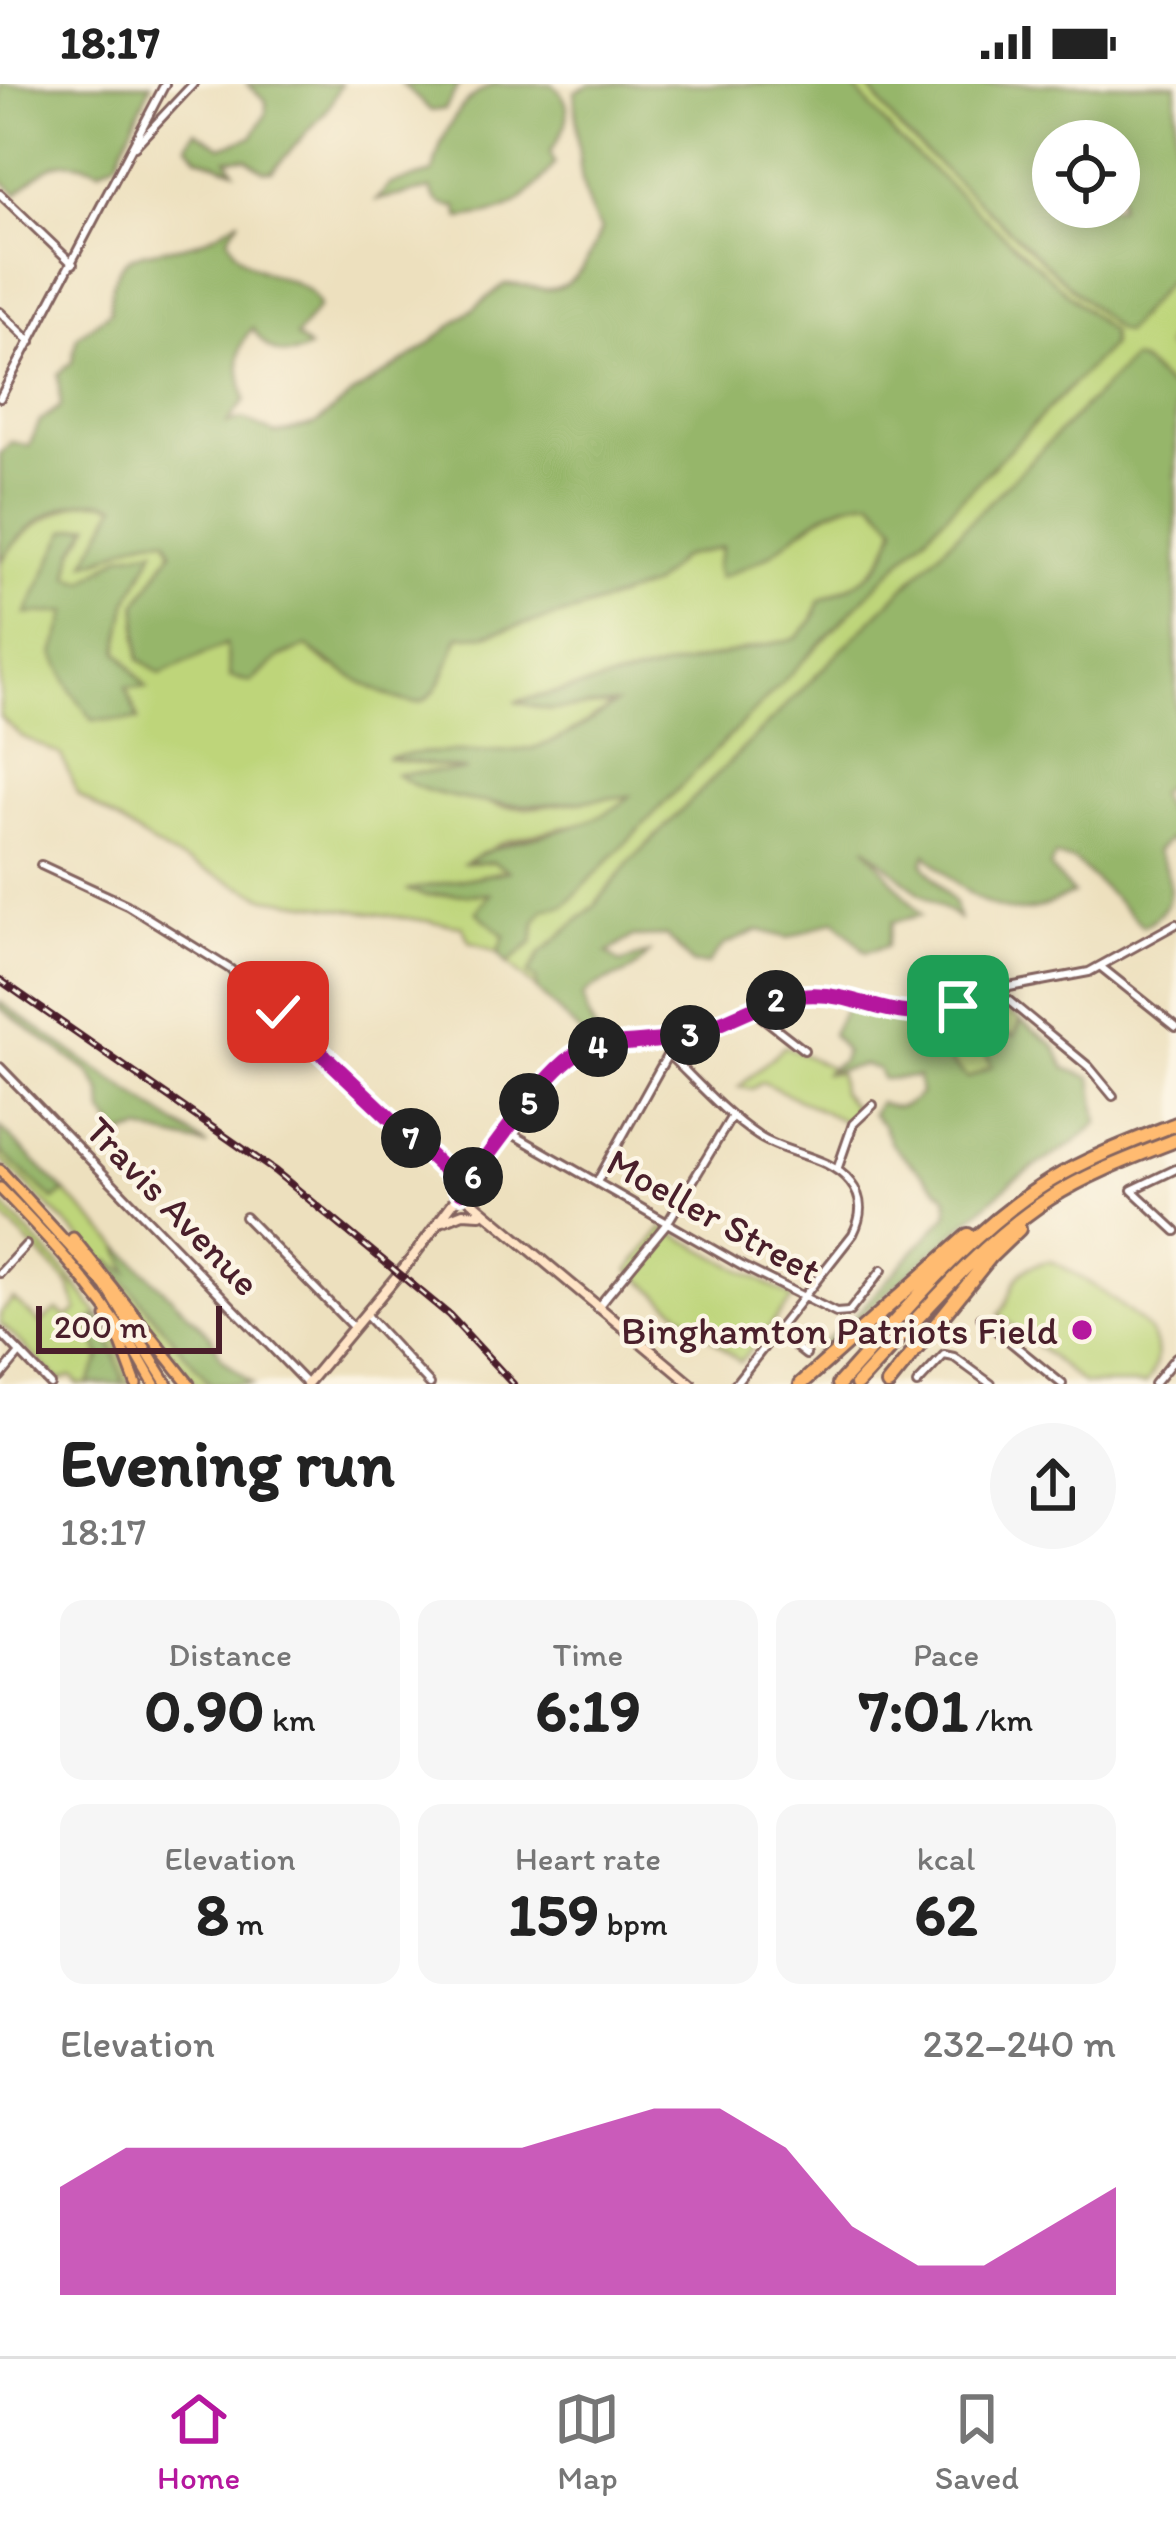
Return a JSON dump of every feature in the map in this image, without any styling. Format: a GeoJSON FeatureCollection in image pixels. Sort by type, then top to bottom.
{"type":"FeatureCollection","features":[{"type":"Feature","properties":{"kind":"highway"},"geometry":{"type":"LineString","coordinates":[[800,1384],[976,1228],[1078,1165],[1176,1124]]}},
{"type":"Feature","properties":{"kind":"highway"},"geometry":{"type":"LineString","coordinates":[[857,1384],[998,1237],[1053,1196],[1176,1140]]}},
{"type":"Feature","properties":{"kind":"highway"},"geometry":{"type":"LineString","coordinates":[[888,1384],[1011,1236],[1125,1160]]}},
{"type":"Feature","properties":{"kind":"highway"},"geometry":{"type":"LineString","coordinates":[[838,1384],[967,1247],[1019,1202]]}},
{"type":"Feature","properties":{"kind":"main road"},"geometry":{"type":"LineString","coordinates":[[0,1170],[106,1286],[167,1384]]}},
{"type":"Feature","properties":{"kind":"main road"},"geometry":{"type":"LineString","coordinates":[[0,1188],[83,1276],[154,1384]]}},
{"type":"Feature","properties":{"kind":"main road"},"geometry":{"type":"LineString","coordinates":[[307,1384],[461,1192],[691,1384]]}},
{"type":"Feature","properties":{"kind":"main road"},"geometry":{"type":"LineString","coordinates":[[30,1201],[102,1270],[189,1384]]}},
{"type":"Feature","properties":{"kind":"main road"},"geometry":{"type":"LineString","coordinates":[[434,1230],[459,1214],[485,1214]]}},
{"type":"Feature","properties":{"kind":"main road"},"geometry":{"type":"LineString","coordinates":[[83,1276],[117,1333],[136,1384]]}},
{"type":"Feature","properties":{"kind":"street"},"geometry":{"type":"LineString","coordinates":[[0,398],[165,84]]}},
{"type":"Feature","properties":{"kind":"street"},"geometry":{"type":"LineString","coordinates":[[133,149],[193,84]]}},
{"type":"Feature","properties":{"kind":"street"},"geometry":{"type":"LineString","coordinates":[[0,194],[73,263]]}},
{"type":"Feature","properties":{"kind":"street"},"geometry":{"type":"LineString","coordinates":[[0,312],[32,342]]}},
{"type":"Feature","properties":{"kind":"street"},"geometry":{"type":"LineString","coordinates":[[41,865],[127,905],[230,969],[447,1172],[461,1192],[549,1075],[574,1053],[665,1042],[780,999],[816,995],[915,1016],[938,1012],[997,991],[1101,967],[1176,924]]}},
{"type":"Feature","properties":{"kind":"street"},"geometry":{"type":"LineString","coordinates":[[1101,967],[1176,1027]]}},
{"type":"Feature","properties":{"kind":"street"},"geometry":{"type":"LineString","coordinates":[[997,991],[1089,1067],[1113,1096]]}},
{"type":"Feature","properties":{"kind":"street"},"geometry":{"type":"LineString","coordinates":[[753,1010],[804,1050]]}},
{"type":"Feature","properties":{"kind":"street"},"geometry":{"type":"LineString","coordinates":[[665,1042],[668,1054],[732,1116],[772,1144],[837,1170],[859,1198],[860,1221],[735,1384]]}},
{"type":"Feature","properties":{"kind":"street"},"geometry":{"type":"LineString","coordinates":[[597,1182],[668,1054]]}},
{"type":"Feature","properties":{"kind":"street","name":"Travis Avenue"},"geometry":{"type":"LineString","coordinates":[[0,1067],[307,1384]]}},
{"type":"Feature","properties":{"kind":"street"},"geometry":{"type":"LineString","coordinates":[[837,1170],[850,1130],[872,1105]]}},
{"type":"Feature","properties":{"kind":"street"},"geometry":{"type":"LineString","coordinates":[[597,1308],[668,1222],[732,1116]]}},
{"type":"Feature","properties":{"kind":"street","name":"Moeller Street"},"geometry":{"type":"LineString","coordinates":[[509,1132],[804,1299],[845,1314],[882,1270]]}},
{"type":"Feature","properties":{"kind":"street"},"geometry":{"type":"LineString","coordinates":[[1176,1169],[1133,1187],[1132,1193],[1176,1231]]}},
{"type":"Feature","properties":{"kind":"street"},"geometry":{"type":"LineString","coordinates":[[245,1217],[354,1328]]}},
{"type":"Feature","properties":{"kind":"street"},"geometry":{"type":"LineString","coordinates":[[0,1273],[26,1246]]}},
{"type":"Feature","properties":{"kind":"street"},"geometry":{"type":"LineString","coordinates":[[365,1314],[430,1384]]}},
{"type":"Feature","properties":{"kind":"street"},"geometry":{"type":"LineString","coordinates":[[981,1318],[1062,1384]]}},
{"type":"Feature","properties":{"kind":"street"},"geometry":{"type":"LineString","coordinates":[[0,1332],[50,1384]]}},
{"type":"Feature","properties":{"kind":"street"},"geometry":{"type":"LineString","coordinates":[[777,1332],[806,1355]]}},
{"type":"Feature","properties":{"kind":"street"},"geometry":{"type":"LineString","coordinates":[[0,1377],[20,1353]]}},
{"type":"Feature","properties":{"kind":"street"},"geometry":{"type":"LineString","coordinates":[[917,1384],[941,1356],[950,1355],[991,1384]]}},
{"type":"Feature","properties":{"kind":"street"},"geometry":{"type":"LineString","coordinates":[[1154,1384],[1176,1357]]}},
{"type":"Feature","properties":{"kind":"green space"},"geometry":{"type":"Polygon","coordinates":[[[0,84],[151,84],[117,160],[99,170],[73,162],[54,165],[17,194],[0,178],[0,84]]]}},
{"type":"Feature","properties":{"kind":"green space"},"geometry":{"type":"Polygon","coordinates":[[[247,84],[341,84],[328,109],[272,171],[246,158],[227,159],[234,170],[198,157],[187,145],[195,131],[221,147],[252,137],[266,114],[266,101],[247,84]]]}},
{"type":"Feature","properties":{"kind":"green space"},"geometry":{"type":"Polygon","coordinates":[[[402,84],[459,84],[445,109],[431,111],[402,84]]]}},
{"type":"Feature","properties":{"kind":"green space"},"geometry":{"type":"Polygon","coordinates":[[[495,84],[552,84],[565,101],[565,126],[550,152],[555,164],[533,189],[505,209],[460,218],[457,207],[440,203],[431,189],[377,200],[390,184],[433,173],[453,120],[471,99],[495,84]]]}},
{"type":"Feature","properties":{"kind":"green space"},"geometry":{"type":"Polygon","coordinates":[[[591,84],[851,84],[896,137],[1111,333],[1111,345],[565,905],[544,909],[535,922],[533,942],[507,964],[498,952],[505,936],[476,912],[490,894],[425,895],[407,890],[508,871],[493,862],[465,863],[485,852],[593,820],[630,796],[545,804],[483,802],[425,790],[396,774],[467,770],[386,758],[533,748],[571,733],[615,704],[551,710],[515,702],[797,638],[813,620],[820,601],[859,581],[885,556],[896,526],[873,500],[831,511],[766,557],[719,578],[716,566],[722,547],[681,557],[653,585],[577,611],[484,635],[459,636],[436,689],[423,701],[412,702],[364,683],[307,646],[280,657],[251,682],[230,677],[226,644],[160,674],[139,659],[137,604],[172,551],[167,538],[142,540],[86,563],[116,505],[82,503],[35,524],[0,563],[0,454],[11,442],[29,446],[40,421],[61,406],[58,374],[72,362],[77,337],[110,312],[112,289],[124,263],[147,252],[196,243],[240,219],[228,237],[237,253],[262,271],[301,286],[319,306],[296,337],[309,348],[292,354],[277,352],[253,328],[242,344],[239,362],[245,400],[227,423],[243,419],[276,434],[316,424],[505,284],[544,289],[565,284],[587,260],[601,229],[582,182],[574,92],[591,84]]]}},
{"type":"Feature","properties":{"kind":"green space"},"geometry":{"type":"Polygon","coordinates":[[[851,84],[866,84],[900,129],[1116,329],[1124,332],[1176,272],[1176,314],[1166,347],[1176,357],[1176,394],[1141,361],[630,862],[595,905],[540,954],[537,990],[507,964],[533,942],[535,922],[544,909],[1111,345],[1111,333],[896,137],[851,84]]]}},
{"type":"Feature","properties":{"kind":"green space"},"geometry":{"type":"Polygon","coordinates":[[[866,84],[1176,84],[1176,272],[1124,333],[900,129],[866,84]]]}},
{"type":"Feature","properties":{"kind":"green space"},"geometry":{"type":"Polygon","coordinates":[[[1132,359],[1176,394],[1176,777],[1158,794],[1176,828],[1176,842],[1170,839],[1156,851],[1169,884],[1162,911],[1143,926],[1075,861],[1055,856],[1050,867],[1073,894],[1036,909],[1004,909],[975,896],[926,854],[923,864],[955,904],[959,919],[918,892],[865,846],[921,915],[893,922],[887,946],[866,952],[835,920],[788,938],[759,930],[724,945],[708,964],[693,964],[666,936],[632,937],[607,953],[621,963],[649,953],[633,969],[583,996],[598,1035],[583,1036],[537,990],[536,979],[528,974],[540,954],[595,905],[630,862],[1132,359]]]}},
{"type":"Feature","properties":{"kind":"green space"},"geometry":{"type":"Polygon","coordinates":[[[91,499],[116,505],[87,561],[101,560],[138,538],[167,538],[172,551],[137,604],[139,658],[160,673],[226,644],[251,682],[280,657],[307,646],[330,665],[434,690],[459,636],[484,635],[653,585],[681,557],[723,546],[720,577],[813,520],[852,503],[873,500],[896,526],[877,566],[820,601],[813,620],[798,638],[518,701],[551,710],[618,702],[537,747],[391,759],[477,772],[398,774],[501,807],[633,795],[606,817],[503,842],[468,862],[493,862],[510,870],[410,890],[425,895],[492,894],[505,936],[498,952],[469,941],[462,926],[267,898],[165,852],[78,795],[61,755],[21,736],[0,717],[0,563],[40,523],[91,499]]]}},
{"type":"Feature","properties":{"kind":"green space"},"geometry":{"type":"Polygon","coordinates":[[[90,525],[74,551],[69,577],[84,582],[122,555],[155,549],[127,603],[118,651],[147,688],[126,687],[138,720],[93,720],[71,691],[54,654],[67,612],[26,614],[66,530],[90,525]]]}},
{"type":"Feature","properties":{"kind":"green space"},"geometry":{"type":"Polygon","coordinates":[[[0,1002],[208,1146],[141,1130],[121,1135],[103,1113],[102,1093],[89,1072],[0,1008],[0,1002]]]}},
{"type":"Feature","properties":{"kind":"green space"},"geometry":{"type":"Polygon","coordinates":[[[848,1003],[916,1026],[937,1047],[957,1048],[951,1063],[968,1078],[992,1066],[981,1045],[981,1030],[1015,1036],[1021,1021],[1055,1046],[1065,1068],[1092,1078],[1098,1123],[1015,1179],[802,1369],[948,1214],[947,1197],[891,1144],[872,1114],[879,1102],[896,1107],[920,1094],[918,1077],[882,1079],[878,1069],[864,1065],[824,1073],[842,1061],[845,1051],[832,1034],[848,1003]]]}},
{"type":"Feature","properties":{"kind":"green space"},"geometry":{"type":"Polygon","coordinates":[[[972,1006],[977,1013],[988,1014],[1000,1007],[1019,1020],[1015,1036],[996,1030],[981,1045],[992,1066],[967,1079],[921,1029],[972,1006]]]}},
{"type":"Feature","properties":{"kind":"green space"},"geometry":{"type":"Polygon","coordinates":[[[785,1046],[831,1068],[826,1073],[839,1073],[841,1092],[855,1108],[852,1117],[843,1121],[762,1082],[752,1089],[739,1087],[785,1046]]]}},
{"type":"Feature","properties":{"kind":"green space"},"geometry":{"type":"Polygon","coordinates":[[[0,1127],[65,1192],[54,1200],[0,1151],[0,1127]]]}},
{"type":"Feature","properties":{"kind":"green space"},"geometry":{"type":"Polygon","coordinates":[[[0,1151],[54,1199],[65,1192],[119,1246],[130,1274],[109,1262],[210,1384],[196,1384],[81,1238],[0,1159],[0,1151]]]}},
{"type":"Feature","properties":{"kind":"green space"},"geometry":{"type":"Polygon","coordinates":[[[0,1202],[66,1272],[116,1338],[130,1384],[78,1384],[71,1376],[59,1380],[0,1323],[0,1314],[13,1299],[40,1323],[57,1310],[67,1317],[77,1311],[70,1285],[0,1214],[0,1202]]]}},
{"type":"Feature","properties":{"kind":"green space"},"geometry":{"type":"Polygon","coordinates":[[[663,1228],[793,1298],[740,1362],[629,1270],[663,1228]]]}},
{"type":"Feature","properties":{"kind":"green space"},"geometry":{"type":"Polygon","coordinates":[[[119,1246],[211,1336],[221,1358],[252,1384],[210,1384],[106,1259],[128,1272],[119,1246]]]}},
{"type":"Feature","properties":{"kind":"green space"},"geometry":{"type":"Polygon","coordinates":[[[1049,1261],[1102,1291],[1149,1331],[1156,1358],[1146,1384],[1084,1384],[999,1315],[1019,1275],[1049,1261]]]}},
{"type":"Feature","properties":{"kind":"green space"},"geometry":{"type":"Polygon","coordinates":[[[97,1316],[124,1384],[88,1384],[100,1357],[89,1322],[97,1316]]]}},
{"type":"Feature","properties":{"kind":"railway"},"geometry":{"type":"LineString","coordinates":[[0,980],[275,1171],[449,1315],[513,1384]]}},
{"type":"Feature","properties":{"kind":"place","name":"Binghamton Patriots Field"},"geometry":{"type":"Point","coordinates":[1082,1330]}},
{"type":"Feature","properties":{"kind":"route"},"geometry":{"type":"LineString","coordinates":[[278,1012],[447,1172],[461,1192],[558,1064],[579,1051],[675,1039],[780,999],[806,994],[915,1016],[958,1006]]}}]}
